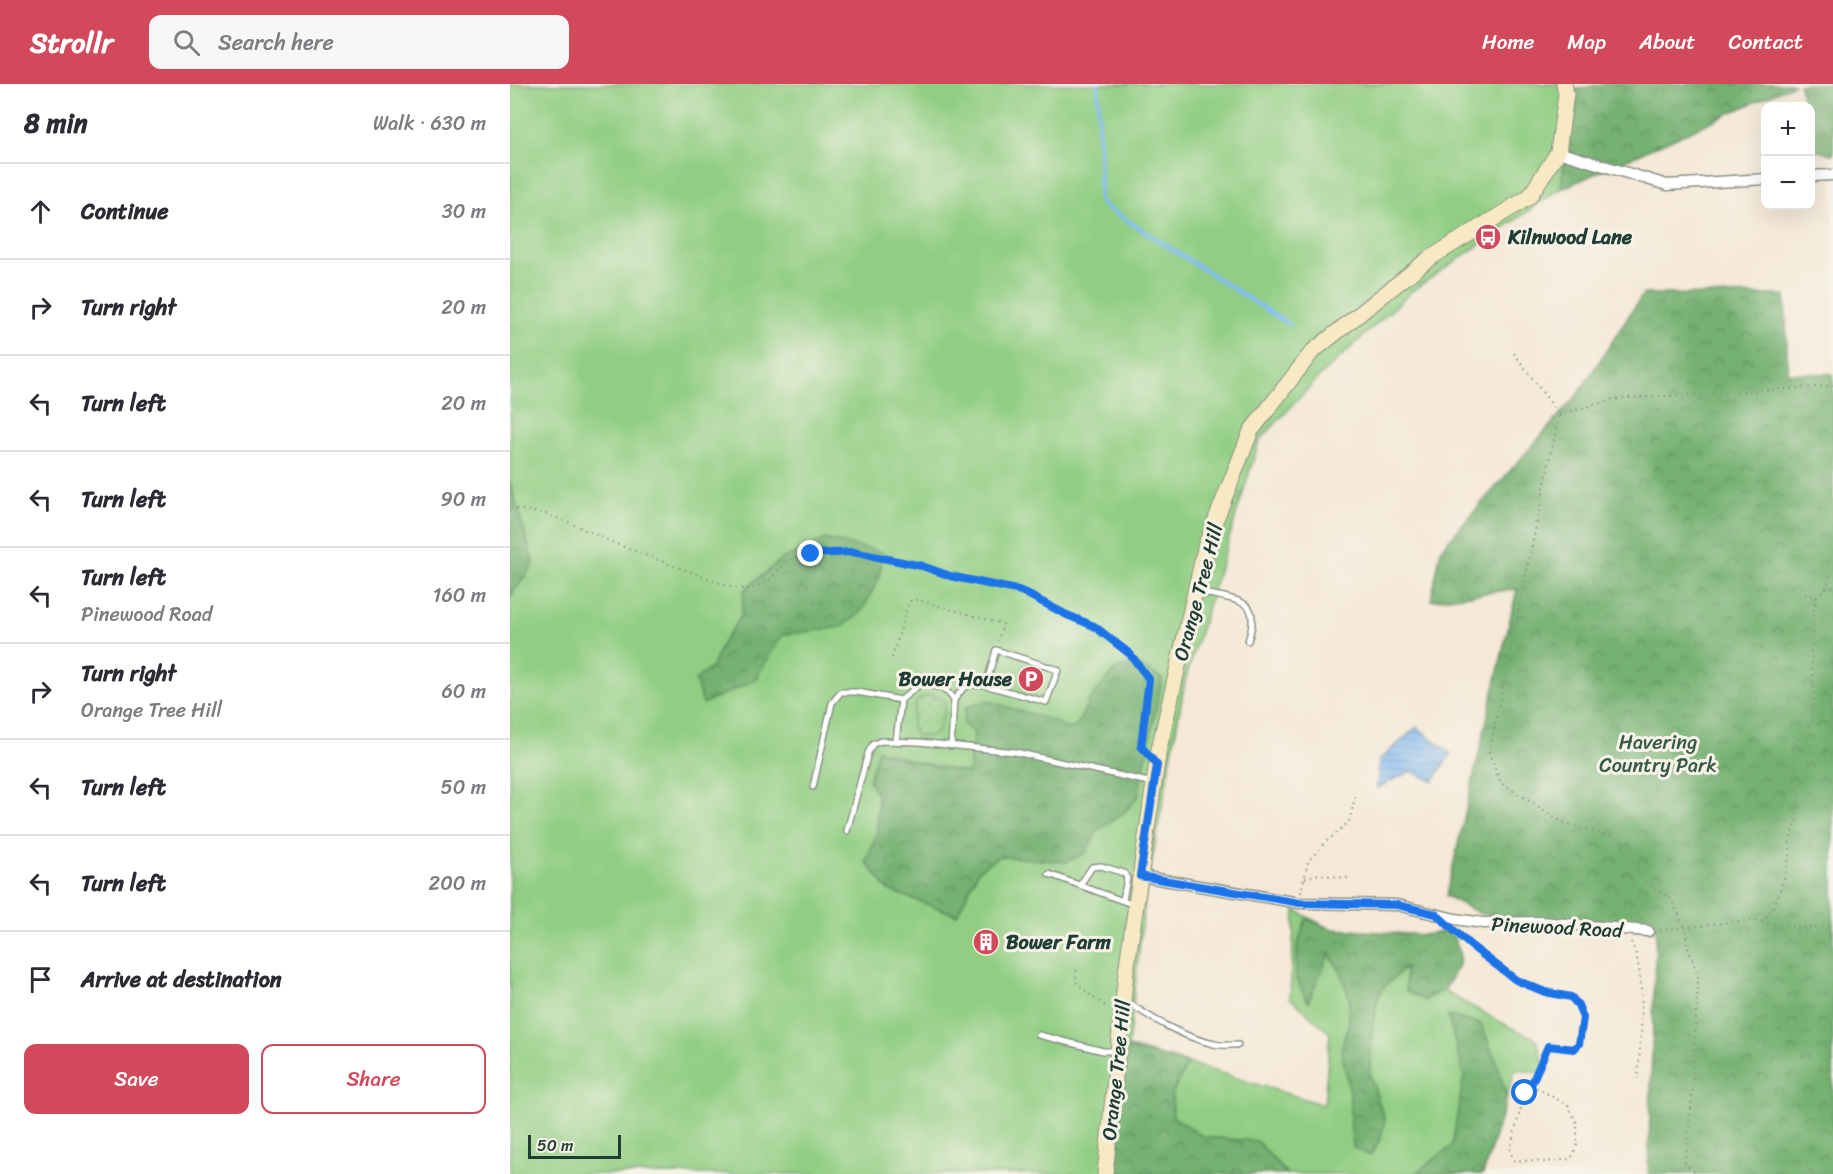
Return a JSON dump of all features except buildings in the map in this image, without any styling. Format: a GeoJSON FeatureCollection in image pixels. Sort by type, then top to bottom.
{"type":"FeatureCollection","features":[{"type":"Feature","properties":{"kind":"main road"},"geometry":{"type":"LineString","coordinates":[[1558,152],[1566,94],[1564,84]]}},
{"type":"Feature","properties":{"kind":"main road","name":"Orange Tree Hill"},"geometry":{"type":"LineString","coordinates":[[1104,1174],[1123,1005],[1129,903],[1140,876],[1157,765],[1206,544],[1251,431],[1312,352],[1427,260],[1529,198],[1558,152]]}},
{"type":"Feature","properties":{"kind":"street"},"geometry":{"type":"LineString","coordinates":[[1558,152],[1667,185],[1761,179]]}},
{"type":"Feature","properties":{"kind":"street"},"geometry":{"type":"LineString","coordinates":[[1815,176],[1833,175]]}},
{"type":"Feature","properties":{"kind":"street","name":"Pinewood Road"},"geometry":{"type":"LineString","coordinates":[[1140,876],[1298,903],[1397,905],[1455,919],[1483,923],[1541,922],[1648,932]]}},
{"type":"Feature","properties":{"kind":"lane"},"geometry":{"type":"LineString","coordinates":[[1196,592],[1242,602],[1249,607],[1252,615],[1248,641]]}},
{"type":"Feature","properties":{"kind":"lane"},"geometry":{"type":"LineString","coordinates":[[951,746],[954,700],[965,686],[981,684],[1046,702],[1058,670],[996,650],[986,685]]}},
{"type":"Feature","properties":{"kind":"lane"},"geometry":{"type":"LineString","coordinates":[[896,741],[902,700],[920,684],[936,685],[950,694],[954,700]]}},
{"type":"Feature","properties":{"kind":"lane"},"geometry":{"type":"LineString","coordinates":[[813,787],[832,703],[841,692],[857,692],[902,700]]}},
{"type":"Feature","properties":{"kind":"lane"},"geometry":{"type":"LineString","coordinates":[[848,831],[868,753],[873,744],[881,741],[1015,752],[1155,783]]}},
{"type":"Feature","properties":{"kind":"lane"},"geometry":{"type":"LineString","coordinates":[[1049,874],[1129,903],[1124,873],[1101,866],[1092,867],[1080,885]]}},
{"type":"Feature","properties":{"kind":"lane"},"geometry":{"type":"LineString","coordinates":[[1123,1005],[1199,1040],[1216,1045],[1238,1045]]}},
{"type":"Feature","properties":{"kind":"lane"},"geometry":{"type":"LineString","coordinates":[[1040,1035],[1103,1051],[1118,1051]]}},
{"type":"Feature","properties":{"kind":"path"},"geometry":{"type":"LineString","coordinates":[[1514,353],[1559,414],[1489,753],[1501,783],[1562,822],[1622,841],[1630,860],[1647,883],[1671,899],[1685,927],[1687,945],[1698,975],[1692,1098],[1685,1162],[1697,1174]]}},
{"type":"Feature","properties":{"kind":"path"},"geometry":{"type":"LineString","coordinates":[[1559,414],[1613,399],[1833,386]]}},
{"type":"Feature","properties":{"kind":"path"},"geometry":{"type":"LineString","coordinates":[[510,508],[546,514],[616,544],[733,588],[752,589],[770,579],[788,560],[811,554],[853,552],[922,566],[950,576],[1021,591],[1094,626],[1130,654],[1149,679],[1141,746],[1157,765]]}},
{"type":"Feature","properties":{"kind":"path"},"geometry":{"type":"LineString","coordinates":[[1763,922],[1778,894],[1797,816],[1797,762],[1792,746],[1803,735],[1810,722],[1815,698],[1810,650],[1814,631],[1816,597],[1826,588],[1830,576]]}},
{"type":"Feature","properties":{"kind":"path"},"geometry":{"type":"LineString","coordinates":[[1826,588],[1833,587]]}},
{"type":"Feature","properties":{"kind":"path"},"geometry":{"type":"LineString","coordinates":[[1805,594],[1816,597]]}},
{"type":"Feature","properties":{"kind":"path"},"geometry":{"type":"LineString","coordinates":[[892,657],[909,601],[918,600],[1003,624],[996,650]]}},
{"type":"Feature","properties":{"kind":"path"},"geometry":{"type":"LineString","coordinates":[[1810,722],[1822,725]]}},
{"type":"Feature","properties":{"kind":"path"},"geometry":{"type":"LineString","coordinates":[[1298,903],[1308,861],[1349,822],[1356,794]]}},
{"type":"Feature","properties":{"kind":"path"},"geometry":{"type":"LineString","coordinates":[[1304,878],[1319,874],[1352,879]]}},
{"type":"Feature","properties":{"kind":"path","name":"Pinewood Road"},"geometry":{"type":"LineString","coordinates":[[1648,932],[1751,920],[1806,928],[1833,926]]}},
{"type":"Feature","properties":{"kind":"path"},"geometry":{"type":"LineString","coordinates":[[1453,929],[1516,980],[1545,992],[1571,997],[1578,1005],[1583,1018],[1579,1044],[1574,1049],[1548,1046],[1531,1085],[1525,1093],[1510,1149],[1513,1160],[1545,1162],[1571,1159],[1577,1146],[1577,1123],[1568,1105],[1531,1085]]}},
{"type":"Feature","properties":{"kind":"path"},"geometry":{"type":"LineString","coordinates":[[1624,930],[1636,953],[1640,972],[1638,1079]]}},
{"type":"Feature","properties":{"kind":"path"},"geometry":{"type":"LineString","coordinates":[[1076,970],[1076,982],[1091,996],[1108,1007],[1123,1005]]}},
{"type":"Feature","properties":{"kind":"green space"},"geometry":{"type":"Polygon","coordinates":[[[510,84],[1568,84],[1563,187],[1412,291],[1320,376],[1259,441],[1185,681],[1145,898],[1128,1047],[1324,1105],[1330,1033],[1290,998],[1295,910],[1506,1025],[1536,1039],[1547,1073],[1515,1070],[1483,1174],[510,1174],[510,595],[514,498],[510,483],[510,84]]]}},
{"type":"Feature","properties":{"kind":"green space"},"geometry":{"type":"Polygon","coordinates":[[[1599,84],[1795,84],[1561,189],[1574,90],[1599,84]]]}},
{"type":"Feature","properties":{"kind":"green space"},"geometry":{"type":"Polygon","coordinates":[[[1799,84],[1833,84],[1833,154],[1815,150],[1815,102],[1803,102],[1799,84]]]}},
{"type":"Feature","properties":{"kind":"green space","name":"Havering Country Park"},"geometry":{"type":"Polygon","coordinates":[[[1643,294],[1785,295],[1788,373],[1833,374],[1833,1174],[1648,1174],[1656,930],[1481,914],[1446,896],[1517,589],[1431,600],[1441,549],[1578,394],[1643,294]]]}},
{"type":"Feature","properties":{"kind":"green space"},"geometry":{"type":"Polygon","coordinates":[[[510,483],[534,564],[510,597],[510,483]]]}},
{"type":"Feature","properties":{"kind":"green space"},"geometry":{"type":"Polygon","coordinates":[[[825,539],[882,552],[880,576],[861,613],[841,627],[782,635],[755,680],[703,704],[695,680],[712,667],[723,642],[741,616],[744,590],[782,559],[825,539]]]}},
{"type":"Feature","properties":{"kind":"green space"},"geometry":{"type":"Polygon","coordinates":[[[1136,663],[1162,679],[1138,797],[1125,812],[1097,831],[1086,853],[1066,862],[999,856],[979,870],[957,915],[888,890],[866,862],[877,832],[878,797],[869,780],[878,750],[913,761],[968,773],[974,733],[964,725],[965,707],[988,701],[1053,721],[1067,729],[1077,726],[1089,700],[1116,669],[1136,663]]]}},
{"type":"Feature","properties":{"kind":"green space"},"geometry":{"type":"Polygon","coordinates":[[[930,695],[945,703],[941,722],[937,733],[926,737],[916,735],[912,722],[917,700],[930,695]]]}},
{"type":"Feature","properties":{"kind":"green space"},"geometry":{"type":"Polygon","coordinates":[[[1306,919],[1333,929],[1423,935],[1447,931],[1454,938],[1460,953],[1459,965],[1446,988],[1425,1000],[1406,991],[1405,968],[1383,988],[1378,997],[1371,1038],[1370,1075],[1385,1121],[1380,1140],[1370,1156],[1353,1147],[1350,1092],[1341,1050],[1349,1022],[1349,997],[1341,972],[1329,954],[1308,1002],[1296,979],[1297,946],[1306,919]]]}},
{"type":"Feature","properties":{"kind":"green space"},"geometry":{"type":"Polygon","coordinates":[[[1448,1016],[1481,1024],[1507,1097],[1483,1174],[1414,1174],[1452,1146],[1464,1075],[1448,1016]]]}},
{"type":"Feature","properties":{"kind":"green space"},"geometry":{"type":"Polygon","coordinates":[[[1128,1048],[1188,1063],[1172,1094],[1173,1117],[1204,1137],[1257,1141],[1287,1174],[1109,1174],[1128,1048]]]}},
{"type":"Feature","properties":{"kind":"water"},"geometry":{"type":"Polygon","coordinates":[[[1417,727],[1451,754],[1433,781],[1411,771],[1377,788],[1379,760],[1417,727]]]}},
{"type":"Feature","properties":{"kind":"waterway"},"geometry":{"type":"LineString","coordinates":[[1098,84],[1100,203],[1290,325]]}},
{"type":"Feature","properties":{"kind":"place","name":"Kilnwood Lane"},"geometry":{"type":"Point","coordinates":[1488,237]}},
{"type":"Feature","properties":{"kind":"place","name":"Bower House"},"geometry":{"type":"Point","coordinates":[1031,679]}},
{"type":"Feature","properties":{"kind":"place","name":"Bower Farm"},"geometry":{"type":"Point","coordinates":[986,942]}},
{"type":"Feature","properties":{"kind":"route"},"geometry":{"type":"LineString","coordinates":[[811,554],[853,552],[922,566],[950,576],[1021,591],[1094,626],[1130,654],[1149,679],[1141,746],[1157,765],[1140,876],[1300,903],[1397,905],[1436,914],[1470,945],[1516,980],[1545,992],[1571,997],[1578,1005],[1583,1018],[1579,1044],[1574,1049],[1548,1046],[1531,1085],[1525,1093]]}}]}
